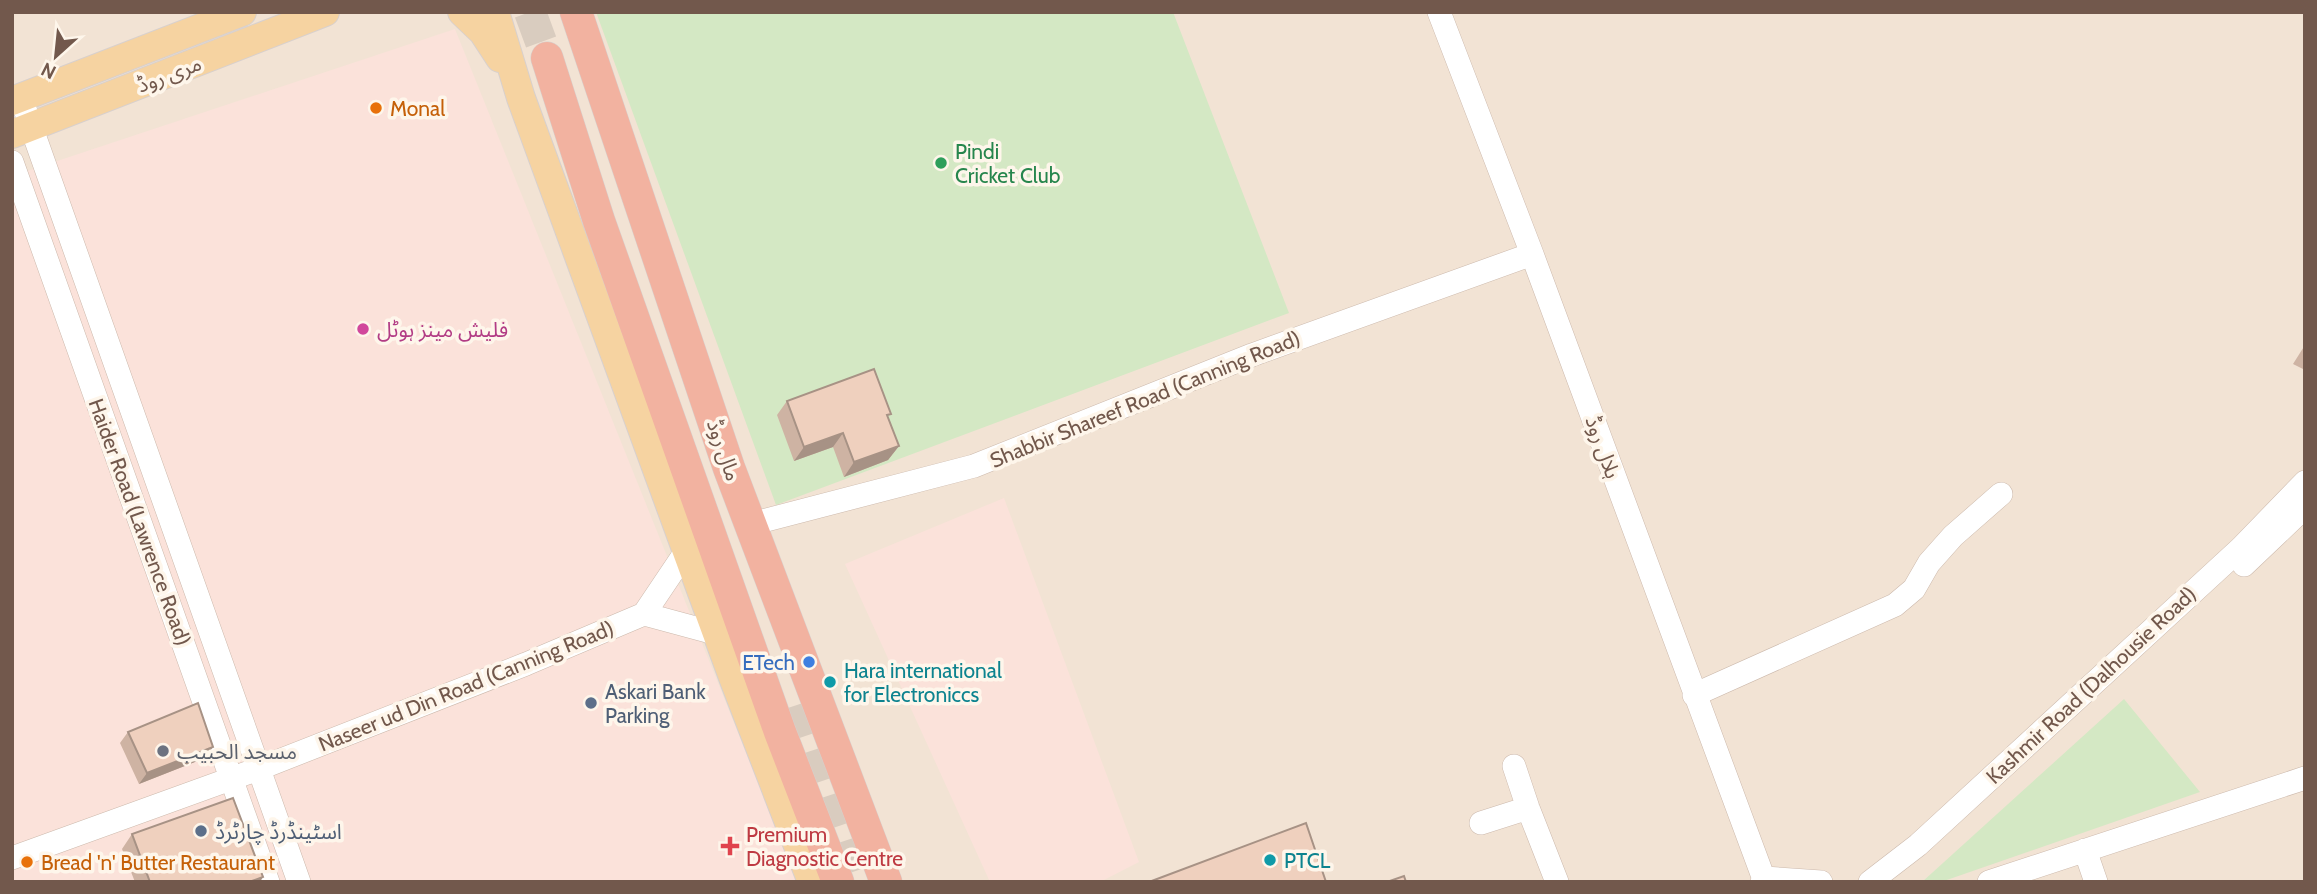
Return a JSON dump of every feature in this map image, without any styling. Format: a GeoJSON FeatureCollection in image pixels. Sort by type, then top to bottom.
{"type":"FeatureCollection","features":[{"type":"Feature","properties":{"kind":"highway","name":"مال روڈ"},"geometry":{"type":"LineString","coordinates":[[577,17],[729,468],[886,882]]}},
{"type":"Feature","properties":{"kind":"highway","name":"مال روڈ"},"geometry":{"type":"LineString","coordinates":[[547,58],[599,222],[779,732],[838,882]]}},
{"type":"Feature","properties":{"kind":"main road","name":"مری روڈ"},"geometry":{"type":"LineString","coordinates":[[17,100],[242,12]]}},
{"type":"Feature","properties":{"kind":"main road","name":"مری روڈ"},"geometry":{"type":"LineString","coordinates":[[22,131],[325,12]]}},
{"type":"Feature","properties":{"kind":"main road"},"geometry":{"type":"LineString","coordinates":[[462,12],[496,49],[521,98]]}},
{"type":"Feature","properties":{"kind":"main road"},"geometry":{"type":"LineString","coordinates":[[495,12],[521,98],[812,882]]}},
{"type":"Feature","properties":{"kind":"street","name":"ہلال روڈ"},"geometry":{"type":"LineString","coordinates":[[1439,12],[1532,254],[1764,881]]}},
{"type":"Feature","properties":{"kind":"street"},"geometry":{"type":"LineString","coordinates":[[17,100],[22,131],[299,882]]}},
{"type":"Feature","properties":{"kind":"street","name":"Haider Road (Lawrence Road)"},"geometry":{"type":"LineString","coordinates":[[12,162],[268,882]]}},
{"type":"Feature","properties":{"kind":"street","name":"Shabbir Shareef Road (Canning Road)"},"geometry":{"type":"LineString","coordinates":[[751,524],[974,466],[1252,355],[1532,254]]}},
{"type":"Feature","properties":{"kind":"street","name":"Kashmir Road (Dalhousie Road)"},"geometry":{"type":"LineString","coordinates":[[1870,882],[1918,845],[2241,548],[2305,482]]}},
{"type":"Feature","properties":{"kind":"street"},"geometry":{"type":"LineString","coordinates":[[1694,695],[1895,605],[1914,589],[1929,563],[2001,494]]}},
{"type":"Feature","properties":{"kind":"street","name":"Kashmir Road (Dalhousie Road)"},"geometry":{"type":"LineString","coordinates":[[1895,882],[1955,832],[2305,507]]}},
{"type":"Feature","properties":{"kind":"street"},"geometry":{"type":"LineString","coordinates":[[687,550],[644,614],[718,634]]}},
{"type":"Feature","properties":{"kind":"street","name":"Naseer ud Din Road (Canning Road)"},"geometry":{"type":"LineString","coordinates":[[12,858],[258,769],[526,664],[644,614]]}},
{"type":"Feature","properties":{"kind":"street"},"geometry":{"type":"LineString","coordinates":[[1514,766],[1557,882]]}},
{"type":"Feature","properties":{"kind":"street"},"geometry":{"type":"LineString","coordinates":[[1989,882],[2305,778]]}},
{"type":"Feature","properties":{"kind":"street"},"geometry":{"type":"LineString","coordinates":[[1482,823],[1528,808]]}},
{"type":"Feature","properties":{"kind":"street"},"geometry":{"type":"LineString","coordinates":[[2085,850],[2095,882]]}},
{"type":"Feature","properties":{"kind":"street"},"geometry":{"type":"LineString","coordinates":[[1764,881],[1821,882]]}},
{"type":"Feature","properties":{"kind":"shaded area"},"geometry":{"type":"Polygon","coordinates":[[[12,12],[2305,12],[2305,882],[12,882],[12,12]]]}},
{"type":"Feature","properties":{"kind":"shaded area"},"geometry":{"type":"Polygon","coordinates":[[[455,29],[798,882],[12,882],[12,176],[455,29]]]}},
{"type":"Feature","properties":{"kind":"shaded area"},"geometry":{"type":"Polygon","coordinates":[[[1004,498],[1139,862],[1100,882],[990,882],[845,564],[1004,498]]]}},
{"type":"Feature","properties":{"kind":"green space","name":"Pindi Cricket Club"},"geometry":{"type":"Polygon","coordinates":[[[596,12],[1173,12],[1289,313],[776,505],[596,12]]]}},
{"type":"Feature","properties":{"kind":"green space"},"geometry":{"type":"Polygon","coordinates":[[[2124,699],[2200,792],[1941,882],[1922,882],[2124,699]]]}},
{"type":"Feature","properties":{"kind":"building"},"geometry":{"type":"Polygon","coordinates":[[[874,369],[891,414],[887,415],[899,446],[854,462],[843,433],[804,447],[787,401],[874,369]]]}},
{"type":"Feature","properties":{"kind":"building","name":"مسجد الحبیب"},"geometry":{"type":"Polygon","coordinates":[[[198,703],[213,747],[147,773],[128,732],[198,703]]]}},
{"type":"Feature","properties":{"kind":"building","name":"اسٹینڈرڈ چارٹرڈ"},"geometry":{"type":"Polygon","coordinates":[[[233,798],[263,877],[249,882],[150,882],[132,834],[233,798]]]}},
{"type":"Feature","properties":{"kind":"building"},"geometry":{"type":"Polygon","coordinates":[[[1306,823],[1326,882],[1149,882],[1306,823]]]}},
{"type":"Feature","properties":{"kind":"building"},"geometry":{"type":"Polygon","coordinates":[[[1404,876],[1406,882],[1387,882],[1404,876]]]}},
{"type":"Feature","properties":{"kind":"tunnel"},"geometry":{"type":"LineString","coordinates":[[530,12],[547,58]]}},
{"type":"Feature","properties":{"kind":"tunnel"},"geometry":{"type":"LineString","coordinates":[[803,703],[863,882]]}},
{"type":"Feature","properties":{"kind":"place","name":"Monal"},"geometry":{"type":"Point","coordinates":[376,108]}},
{"type":"Feature","properties":{"kind":"place","name":"Pindi Cricket Club"},"geometry":{"type":"Point","coordinates":[941,163]}},
{"type":"Feature","properties":{"kind":"place","name":"فلیش مینز ہوٹل"},"geometry":{"type":"Point","coordinates":[363,329]}},
{"type":"Feature","properties":{"kind":"place","name":"ETech"},"geometry":{"type":"Point","coordinates":[809,662]}},
{"type":"Feature","properties":{"kind":"place","name":"Hara international for Electroniccs"},"geometry":{"type":"Point","coordinates":[830,682]}},
{"type":"Feature","properties":{"kind":"place","name":"Askari Bank Parking"},"geometry":{"type":"Point","coordinates":[591,703]}},
{"type":"Feature","properties":{"kind":"place","name":"مسجد الحبیب"},"geometry":{"type":"Point","coordinates":[163,751]}},
{"type":"Feature","properties":{"kind":"place","name":"اسٹینڈرڈ چارٹرڈ"},"geometry":{"type":"Point","coordinates":[201,831]}},
{"type":"Feature","properties":{"kind":"place","name":"Premium Diagnostic Centre"},"geometry":{"type":"Point","coordinates":[730,846]}},
{"type":"Feature","properties":{"kind":"place","name":"PTCL"},"geometry":{"type":"Point","coordinates":[1270,860]}},
{"type":"Feature","properties":{"kind":"place","name":"Bread 'n' Butter Restaurant"},"geometry":{"type":"Point","coordinates":[27,862]}}]}
